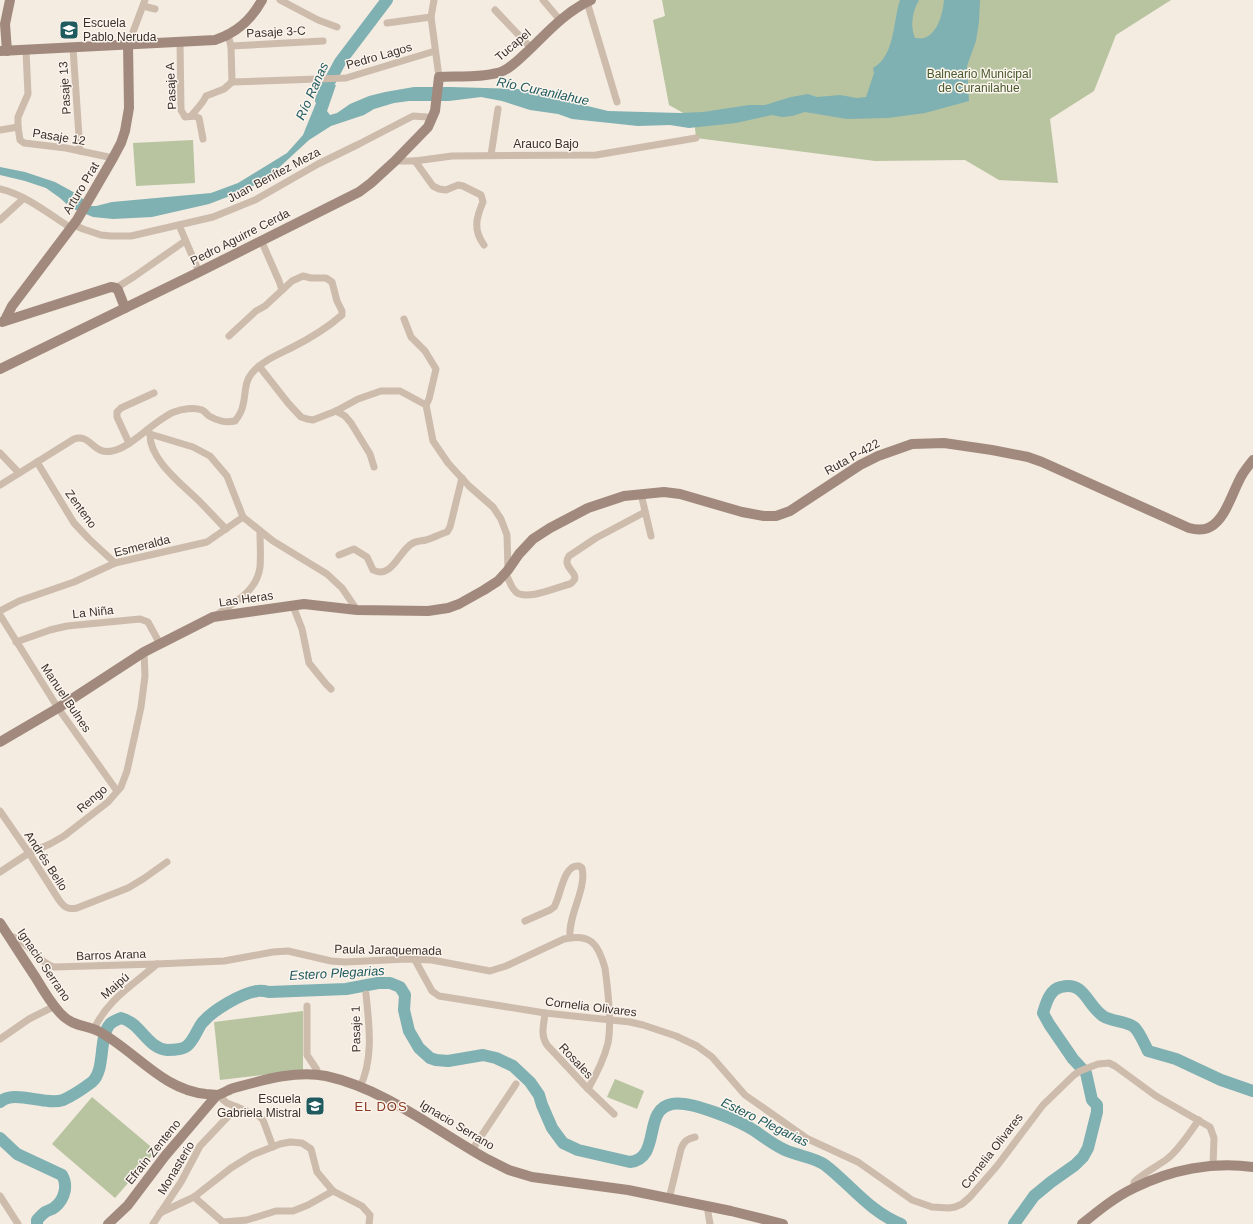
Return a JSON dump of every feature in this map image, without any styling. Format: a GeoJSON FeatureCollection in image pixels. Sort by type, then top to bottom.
{"type":"FeatureCollection","features":[{"type":"Feature","properties":{"kind":"street"},"geometry":{"type":"LineString","coordinates":[[10,0],[5,24],[4,51],[215,40],[228,36],[242,27],[253,16],[262,0]]}},
{"type":"Feature","properties":{"kind":"street"},"geometry":{"type":"LineString","coordinates":[[280,0],[318,20],[337,27]]}},
{"type":"Feature","properties":{"kind":"street"},"geometry":{"type":"LineString","coordinates":[[434,0],[431,17],[438,80]]}},
{"type":"Feature","properties":{"kind":"street"},"geometry":{"type":"LineString","coordinates":[[542,0],[560,20]]}},
{"type":"Feature","properties":{"kind":"street"},"geometry":{"type":"LineString","coordinates":[[589,1],[617,102]]}},
{"type":"Feature","properties":{"kind":"street","name":"Tucapel"},"geometry":{"type":"LineString","coordinates":[[438,80],[497,73],[508,68],[560,20],[589,1]]}},
{"type":"Feature","properties":{"kind":"street"},"geometry":{"type":"LineString","coordinates":[[133,32],[144,3],[155,9]]}},
{"type":"Feature","properties":{"kind":"street"},"geometry":{"type":"LineString","coordinates":[[495,10],[531,48]]}},
{"type":"Feature","properties":{"kind":"street"},"geometry":{"type":"LineString","coordinates":[[387,23],[431,17]]}},
{"type":"Feature","properties":{"kind":"street"},"geometry":{"type":"LineString","coordinates":[[191,116],[206,96],[224,89],[232,82],[231,46],[228,36]]}},
{"type":"Feature","properties":{"kind":"street","name":"Pasaje 3-C"},"geometry":{"type":"LineString","coordinates":[[231,46],[323,41]]}},
{"type":"Feature","properties":{"kind":"street","name":"Pasaje A"},"geometry":{"type":"LineString","coordinates":[[180,42],[181,110],[182,114],[185,116],[199,118],[203,139]]}},
{"type":"Feature","properties":{"kind":"street","name":"Arturo Prat"},"geometry":{"type":"LineString","coordinates":[[3,322],[12,306],[74,224],[114,158],[125,131],[129,108],[128,44]]}},
{"type":"Feature","properties":{"kind":"street","name":"Pasaje 13"},"geometry":{"type":"LineString","coordinates":[[73,48],[80,151]]}},
{"type":"Feature","properties":{"kind":"street","name":"Pasaje 12"},"geometry":{"type":"LineString","coordinates":[[26,51],[28,94],[18,117],[20,140],[24,143],[66,148],[114,158]]}},
{"type":"Feature","properties":{"kind":"street","name":"Pedro Lagos"},"geometry":{"type":"LineString","coordinates":[[232,82],[321,80],[352,77],[379,67],[435,51]]}},
{"type":"Feature","properties":{"kind":"street","name":"Pedro Aguirre Cerda"},"geometry":{"type":"LineString","coordinates":[[0,369],[359,192],[371,183],[426,131],[433,116],[438,80]]}},
{"type":"Feature","properties":{"kind":"street"},"geometry":{"type":"LineString","coordinates":[[491,155],[498,109]]}},
{"type":"Feature","properties":{"kind":"street","name":"Juan Benítez Meza"},"geometry":{"type":"LineString","coordinates":[[0,189],[12,192],[94,233],[111,236],[136,235],[213,217],[255,200],[318,164],[413,116],[433,116]]}},
{"type":"Feature","properties":{"kind":"street"},"geometry":{"type":"LineString","coordinates":[[0,130],[18,127]]}},
{"type":"Feature","properties":{"kind":"street","name":"Arauco Bajo"},"geometry":{"type":"LineString","coordinates":[[395,161],[415,161],[452,156],[596,155],[696,138]]}},
{"type":"Feature","properties":{"kind":"street"},"geometry":{"type":"LineString","coordinates":[[415,161],[433,186],[446,190],[463,186],[481,195],[483,202],[476,227],[478,235],[484,245]]}},
{"type":"Feature","properties":{"kind":"street"},"geometry":{"type":"LineString","coordinates":[[0,220],[23,198]]}},
{"type":"Feature","properties":{"kind":"street"},"geometry":{"type":"LineString","coordinates":[[180,225],[185,241],[199,272]]}},
{"type":"Feature","properties":{"kind":"street"},"geometry":{"type":"LineString","coordinates":[[261,240],[282,290]]}},
{"type":"Feature","properties":{"kind":"street"},"geometry":{"type":"LineString","coordinates":[[3,322],[111,287],[116,288],[185,241]]}},
{"type":"Feature","properties":{"kind":"street"},"geometry":{"type":"LineString","coordinates":[[0,485],[74,439],[80,437],[84,438],[97,450],[105,452],[113,451],[120,449],[129,442],[149,432],[154,424],[175,412],[190,408],[201,410],[216,420],[226,422],[235,421],[244,404],[247,381],[251,374],[259,366],[331,325],[342,315],[332,282],[326,278],[311,278],[303,276],[289,282],[282,290],[229,336]]}},
{"type":"Feature","properties":{"kind":"street"},"geometry":{"type":"LineString","coordinates":[[116,288],[125,308]]}},
{"type":"Feature","properties":{"kind":"street"},"geometry":{"type":"LineString","coordinates":[[404,319],[411,337],[425,351],[436,369],[429,399],[426,405],[433,441],[448,463],[493,507],[501,519],[507,535],[509,569],[508,578],[514,590],[523,595],[542,592],[570,584],[574,581],[575,577],[574,573],[566,565],[566,560],[569,556],[596,538],[645,512]]}},
{"type":"Feature","properties":{"kind":"street"},"geometry":{"type":"LineString","coordinates":[[259,366],[301,417],[313,420],[336,411],[358,399],[381,391],[400,391],[426,405]]}},
{"type":"Feature","properties":{"kind":"street"},"geometry":{"type":"LineString","coordinates":[[129,442],[117,417],[117,412],[121,408],[154,393]]}},
{"type":"Feature","properties":{"kind":"street"},"geometry":{"type":"LineString","coordinates":[[336,411],[345,416],[351,423],[370,454],[374,467]]}},
{"type":"Feature","properties":{"kind":"street"},"geometry":{"type":"LineString","coordinates":[[149,432],[193,447],[210,456],[227,476],[243,517],[260,532],[327,574],[342,588],[357,610]]}},
{"type":"Feature","properties":{"kind":"street"},"geometry":{"type":"LineString","coordinates":[[149,432],[150,441],[157,456],[163,464],[178,482],[199,500],[226,529]]}},
{"type":"Feature","properties":{"kind":"street","name":"Ruta P-422"},"geometry":{"type":"LineString","coordinates":[[509,569],[533,539],[588,508],[617,499],[641,494],[664,492],[680,494],[742,512],[764,516],[776,516],[790,511],[860,465],[878,456],[912,444],[944,443],[1028,457],[1146,510],[1189,528],[1199,530],[1210,528],[1218,521],[1242,474],[1253,460]]}},
{"type":"Feature","properties":{"kind":"street"},"geometry":{"type":"LineString","coordinates":[[0,453],[19,473]]}},
{"type":"Feature","properties":{"kind":"street","name":"Zenteno"},"geometry":{"type":"LineString","coordinates":[[37,462],[74,523],[89,539],[116,563]]}},
{"type":"Feature","properties":{"kind":"street"},"geometry":{"type":"LineString","coordinates":[[339,555],[354,549],[367,557],[373,570],[377,573],[386,571],[392,567],[403,551],[414,542],[447,532],[450,527],[462,478]]}},
{"type":"Feature","properties":{"kind":"street"},"geometry":{"type":"LineString","coordinates":[[641,494],[651,536]]}},
{"type":"Feature","properties":{"kind":"street","name":"Esmeralda"},"geometry":{"type":"LineString","coordinates":[[0,611],[19,601],[74,582],[116,563],[204,543],[243,517]]}},
{"type":"Feature","properties":{"kind":"street"},"geometry":{"type":"LineString","coordinates":[[212,617],[246,594],[254,584],[260,568],[260,532]]}},
{"type":"Feature","properties":{"kind":"street","name":"Las Heras"},"geometry":{"type":"LineString","coordinates":[[0,742],[58,708],[144,652],[212,617],[304,604],[357,610],[428,611],[448,608],[459,604],[484,590],[498,581],[509,569]]}},
{"type":"Feature","properties":{"kind":"street"},"geometry":{"type":"LineString","coordinates":[[293,606],[302,629],[309,662],[331,689]]}},
{"type":"Feature","properties":{"kind":"street","name":"Manuel Bulnes"},"geometry":{"type":"LineString","coordinates":[[0,615],[58,708],[118,791]]}},
{"type":"Feature","properties":{"kind":"street","name":"La Niña"},"geometry":{"type":"LineString","coordinates":[[16,642],[50,630],[67,626],[140,619],[148,622],[160,644]]}},
{"type":"Feature","properties":{"kind":"street","name":"Rengo"},"geometry":{"type":"LineString","coordinates":[[0,872],[29,853],[64,836],[108,802],[124,782],[141,707],[145,676],[144,652]]}},
{"type":"Feature","properties":{"kind":"street","name":"Andrés Bello"},"geometry":{"type":"LineString","coordinates":[[0,811],[29,853],[58,900],[70,909],[77,908],[128,888],[143,880],[167,862]]}},
{"type":"Feature","properties":{"kind":"street"},"geometry":{"type":"LineString","coordinates":[[525,921],[554,907],[567,872],[572,867],[579,866],[582,868],[583,879],[570,928],[570,937]]}},
{"type":"Feature","properties":{"kind":"street","name":"Ignacio Serrano"},"geometry":{"type":"LineString","coordinates":[[0,922],[55,1006],[68,1020],[78,1025],[97,1030],[162,1077],[179,1087],[199,1093],[217,1095],[232,1088],[263,1080],[296,1075],[316,1075],[360,1087],[406,1110],[504,1168],[532,1177],[601,1185],[707,1206],[783,1224]]}},
{"type":"Feature","properties":{"kind":"street","name":"Barros Arana"},"geometry":{"type":"LineString","coordinates":[[9,936],[20,940],[42,961],[54,967],[224,961]]}},
{"type":"Feature","properties":{"kind":"street","name":"Paula Jaraquemada"},"geometry":{"type":"LineString","coordinates":[[224,961],[273,952],[288,951],[331,961],[441,961],[479,969],[494,970],[506,966],[560,940],[570,937],[581,937],[592,941],[603,958],[609,1019]]}},
{"type":"Feature","properties":{"kind":"street","name":"Cornelia Olivares"},"geometry":{"type":"LineString","coordinates":[[415,960],[432,992],[439,996],[546,1013],[609,1019],[643,1025],[681,1038],[697,1046],[712,1057],[745,1095],[808,1139],[858,1162],[912,1200],[932,1207],[956,1207],[970,1197],[997,1166],[1043,1105],[1057,1090],[1080,1071],[1088,1067],[1109,1063],[1156,1096],[1199,1120]]}},
{"type":"Feature","properties":{"kind":"street","name":"Maipú"},"geometry":{"type":"LineString","coordinates":[[97,1030],[100,1016],[111,1003],[157,964]]}},
{"type":"Feature","properties":{"kind":"street","name":"Pasaje 1"},"geometry":{"type":"LineString","coordinates":[[360,1087],[367,1063],[369,1044],[366,994]]}},
{"type":"Feature","properties":{"kind":"street"},"geometry":{"type":"LineString","coordinates":[[0,1039],[29,1019],[55,1006]]}},
{"type":"Feature","properties":{"kind":"street"},"geometry":{"type":"LineString","coordinates":[[307,1006],[307,1055],[317,1070],[316,1075]]}},
{"type":"Feature","properties":{"kind":"street","name":"Rosales"},"geometry":{"type":"LineString","coordinates":[[546,1013],[543,1033],[545,1042],[588,1089],[614,1114]]}},
{"type":"Feature","properties":{"kind":"street"},"geometry":{"type":"LineString","coordinates":[[588,1089],[598,1070],[608,1043],[609,1019]]}},
{"type":"Feature","properties":{"kind":"street"},"geometry":{"type":"LineString","coordinates":[[472,1150],[516,1084]]}},
{"type":"Feature","properties":{"kind":"street"},"geometry":{"type":"LineString","coordinates":[[217,1095],[227,1103],[254,1114],[263,1120],[273,1147]]}},
{"type":"Feature","properties":{"kind":"street","name":"Efraín Zenteno"},"geometry":{"type":"LineString","coordinates":[[109,1224],[128,1205],[165,1156],[217,1095]]}},
{"type":"Feature","properties":{"kind":"street","name":"Monasterio"},"geometry":{"type":"LineString","coordinates":[[153,1224],[181,1182],[200,1146],[237,1107]]}},
{"type":"Feature","properties":{"kind":"street"},"geometry":{"type":"LineString","coordinates":[[1134,1188],[1134,1182],[1167,1159],[1199,1120],[1210,1127],[1214,1138],[1213,1166]]}},
{"type":"Feature","properties":{"kind":"street"},"geometry":{"type":"LineString","coordinates":[[669,1199],[680,1149],[683,1143],[688,1139],[695,1137]]}},
{"type":"Feature","properties":{"kind":"street"},"geometry":{"type":"LineString","coordinates":[[160,1213],[194,1197],[240,1162],[252,1155],[290,1142],[302,1143],[310,1149],[317,1172],[332,1191],[362,1206],[370,1215],[369,1224]]}},
{"type":"Feature","properties":{"kind":"street"},"geometry":{"type":"LineString","coordinates":[[1082,1224],[1104,1207],[1134,1188],[1173,1173],[1213,1166],[1227,1165],[1253,1167]]}},
{"type":"Feature","properties":{"kind":"street"},"geometry":{"type":"LineString","coordinates":[[194,1197],[225,1223],[247,1220],[276,1211],[293,1212],[332,1191]]}},
{"type":"Feature","properties":{"kind":"street"},"geometry":{"type":"LineString","coordinates":[[0,1196],[18,1224]]}},
{"type":"Feature","properties":{"kind":"street"},"geometry":{"type":"LineString","coordinates":[[707,1206],[710,1224]]}},
{"type":"Feature","properties":{"kind":"green space","name":"Balneario Municipal de Curanilahue"},"geometry":{"type":"Polygon","coordinates":[[[662,0],[1171,0],[1116,35],[1094,91],[1050,119],[1058,183],[999,180],[965,160],[875,161],[696,138],[694,119],[669,105],[653,20],[665,16],[662,0]]]}},
{"type":"Feature","properties":{"kind":"green space"},"geometry":{"type":"Polygon","coordinates":[[[193,140],[195,183],[136,186],[133,143],[193,140]]]}},
{"type":"Feature","properties":{"kind":"green space"},"geometry":{"type":"Polygon","coordinates":[[[303,1011],[303,1070],[220,1080],[214,1022],[303,1011]]]}},
{"type":"Feature","properties":{"kind":"green space"},"geometry":{"type":"Polygon","coordinates":[[[615,1079],[644,1091],[637,1109],[607,1097],[615,1079]]]}},
{"type":"Feature","properties":{"kind":"green space"},"geometry":{"type":"Polygon","coordinates":[[[92,1097],[156,1151],[115,1198],[52,1144],[92,1097]]]}},
{"type":"Feature","properties":{"kind":"water"},"geometry":{"type":"Polygon","coordinates":[[[900,0],[919,0],[913,14],[913,33],[915,38],[924,38],[933,32],[939,22],[944,0],[980,0],[976,41],[967,66],[969,101],[925,113],[888,118],[847,119],[805,112],[792,116],[782,117],[772,115],[736,123],[689,128],[670,125],[638,126],[572,119],[558,114],[530,110],[502,101],[481,97],[449,101],[409,101],[394,103],[374,109],[364,115],[331,126],[309,140],[271,175],[253,186],[209,204],[152,217],[113,219],[93,217],[71,208],[46,188],[0,175],[0,167],[25,172],[55,182],[77,194],[91,206],[112,202],[211,193],[238,183],[287,153],[303,135],[323,86],[336,85],[327,111],[330,115],[337,113],[350,104],[369,96],[414,87],[518,89],[608,111],[680,113],[703,112],[749,105],[765,105],[791,97],[808,94],[817,97],[840,95],[857,98],[866,97],[874,73],[873,68],[886,55],[889,47],[900,0]]]}},
{"type":"Feature","properties":{"kind":"waterway","name":"Río Ranas"},"geometry":{"type":"LineString","coordinates":[[321,100],[340,62],[387,0]]}},
{"type":"Feature","properties":{"kind":"waterway","name":"Estero Plegarias"},"geometry":{"type":"LineString","coordinates":[[0,1102],[6,1098],[13,1097],[48,1101],[63,1100],[85,1087],[92,1082],[99,1070],[106,1030],[111,1023],[121,1018],[128,1020],[160,1049],[177,1050],[189,1044],[202,1023],[207,1018],[220,1008],[243,995],[260,991],[269,992],[346,989],[378,983],[390,983],[400,987],[405,995],[404,1010],[409,1031],[419,1048],[430,1058],[436,1060],[448,1061],[483,1055],[496,1058],[513,1066],[530,1082],[539,1095],[552,1128],[563,1143],[578,1150],[630,1162],[640,1159],[646,1152],[657,1115],[663,1108],[672,1104],[690,1105],[727,1117],[748,1127],[773,1144],[785,1150],[821,1162],[880,1213],[901,1224]]}},
{"type":"Feature","properties":{"kind":"waterway","name":"Estero Plegarias"},"geometry":{"type":"LineString","coordinates":[[1014,1224],[1034,1196],[1075,1165],[1083,1157],[1088,1148],[1097,1112],[1097,1105],[1092,1100],[1086,1073],[1073,1059],[1043,1013],[1051,993],[1057,988],[1069,986],[1075,987],[1085,995],[1097,1011],[1103,1016],[1134,1027],[1148,1051],[1176,1059],[1221,1080],[1253,1091]]}},
{"type":"Feature","properties":{"kind":"waterway","name":"Estero Plegarias"},"geometry":{"type":"LineString","coordinates":[[0,1138],[17,1154],[62,1175],[64,1179],[65,1187],[61,1200],[54,1208],[45,1212],[37,1220],[37,1224]]}},
{"type":"Feature","properties":{"kind":"place","name":"Escuela Pablo Neruda"},"geometry":{"type":"Point","coordinates":[69,30]}},
{"type":"Feature","properties":{"kind":"place","name":"Escuela Gabriela Mistral"},"geometry":{"type":"Point","coordinates":[315,1106]}},
{"type":"Feature","properties":{"kind":"district","name":"EL DOS"},"geometry":{"type":"Point","coordinates":[381,1106]}},
{"type":"Feature","properties":{"kind":"water label","name":"Río Curanilahue"},"geometry":{"type":"Point","coordinates":[543,91]}}]}
